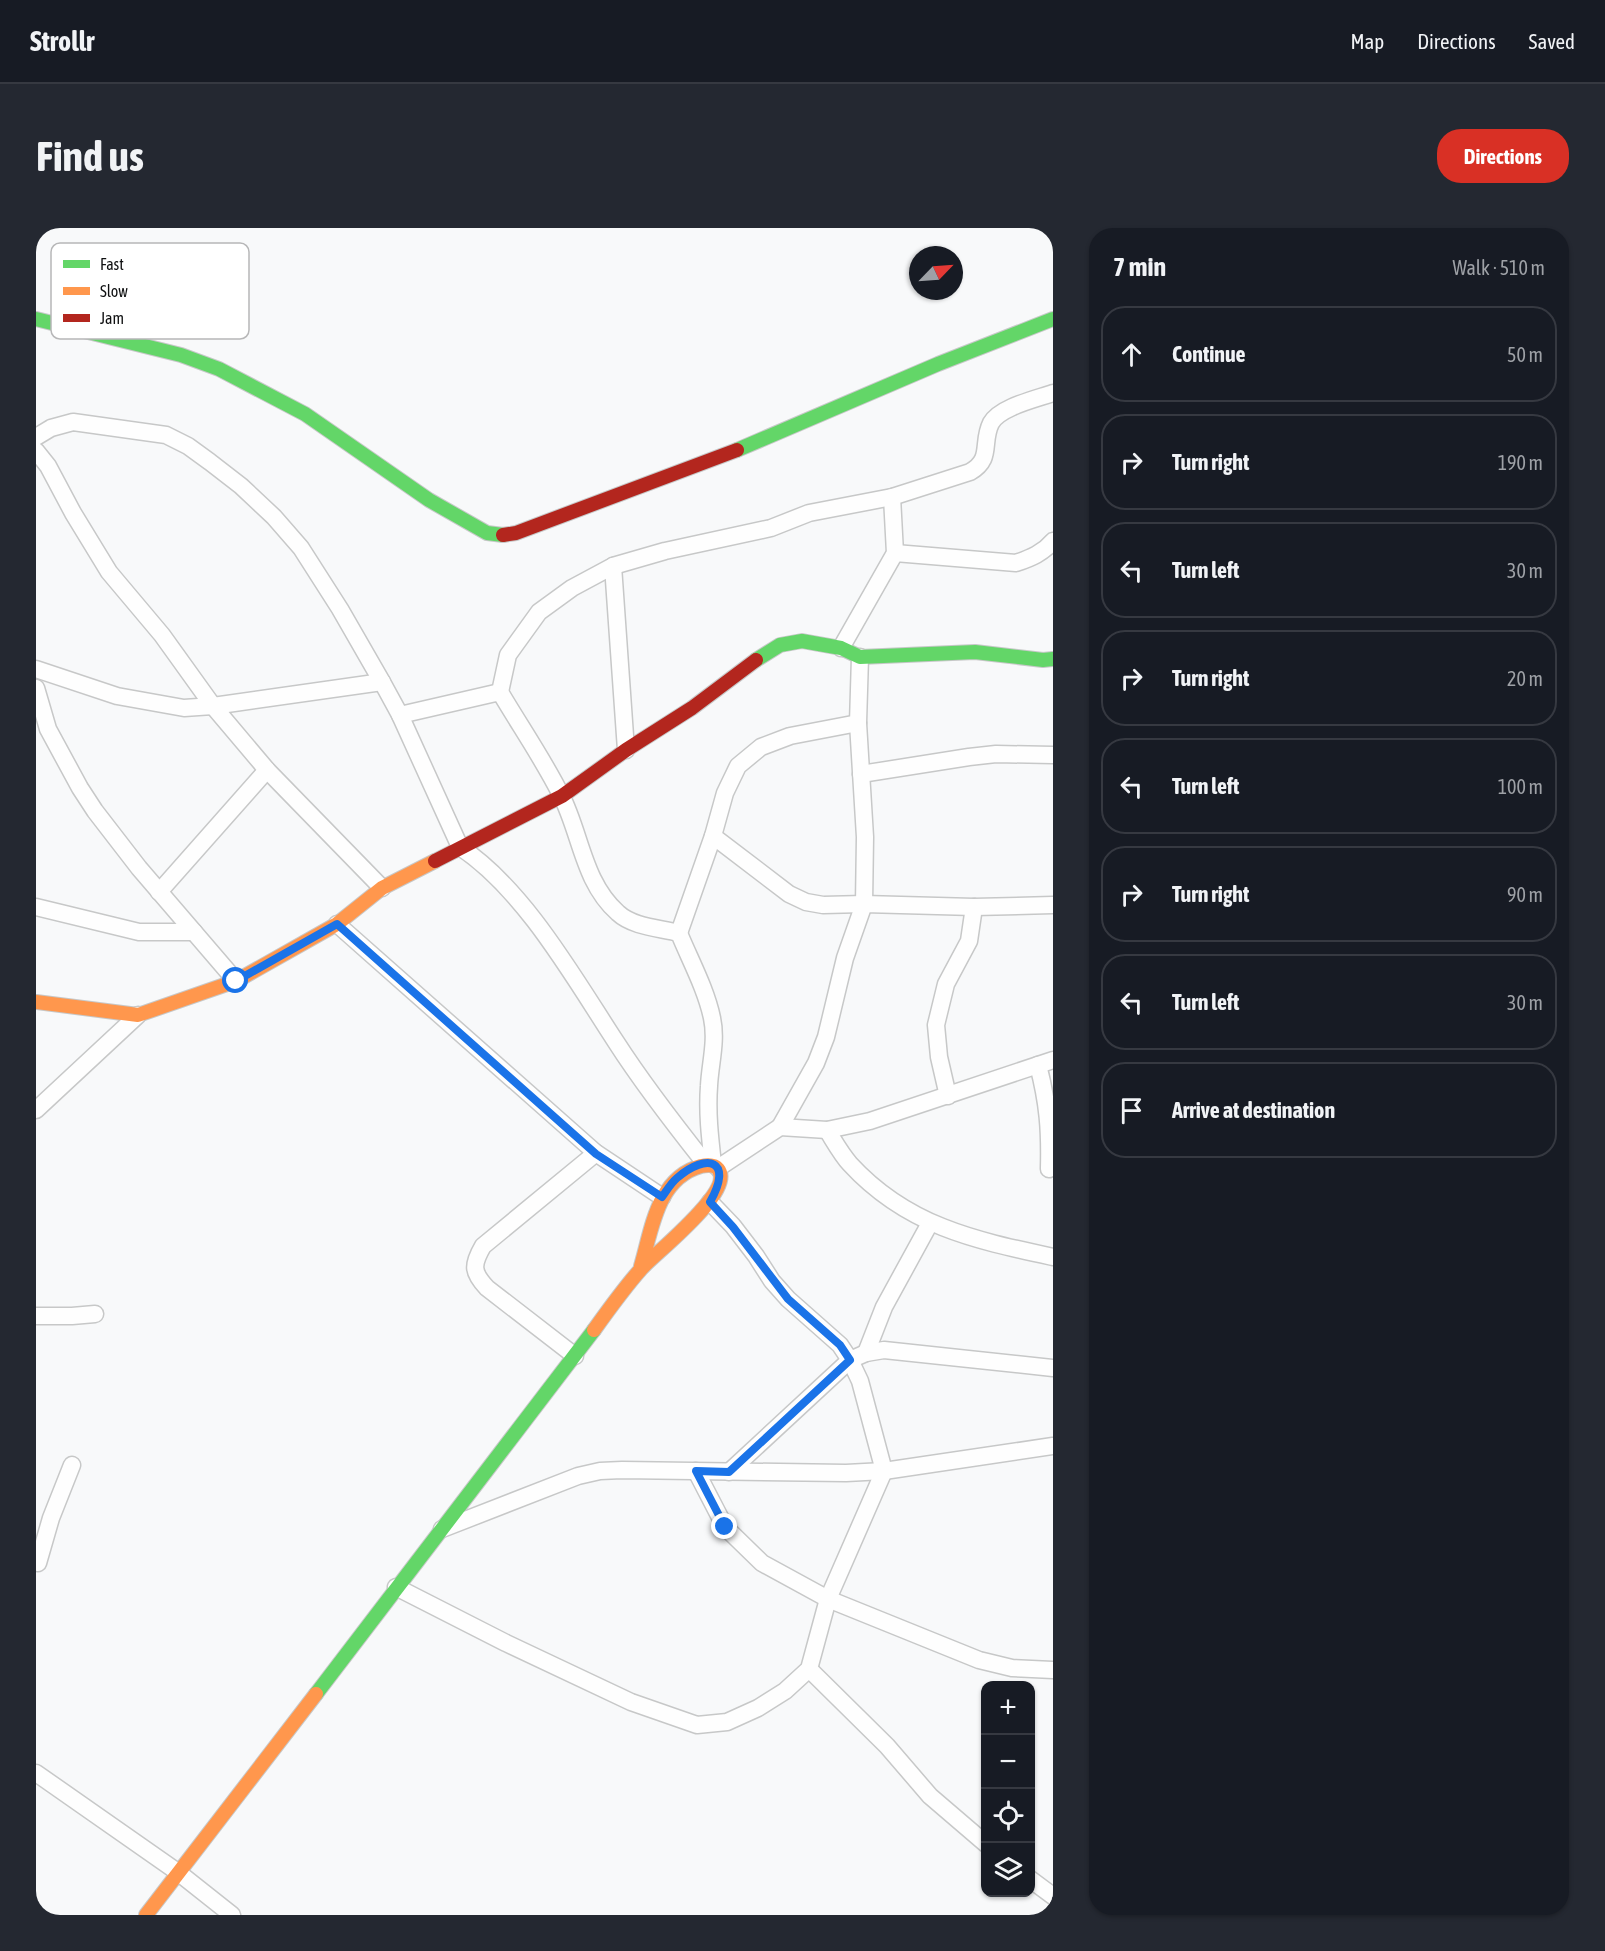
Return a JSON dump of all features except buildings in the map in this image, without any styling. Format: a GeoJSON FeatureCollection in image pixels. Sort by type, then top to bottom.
{"type":"FeatureCollection","features":[{"type":"Feature","properties":{"kind":"street"},"geometry":{"type":"LineString","coordinates":[[115,339],[181,355],[219,369],[305,414],[429,500],[487,533],[502,535],[516,533],[743,448],[938,364],[1053,319]]}},
{"type":"Feature","properties":{"kind":"street"},"geometry":{"type":"LineString","coordinates":[[36,320],[51,324]]}},
{"type":"Feature","properties":{"kind":"street"},"geometry":{"type":"LineString","coordinates":[[679,933],[641,924],[620,916],[606,902],[590,876],[562,796],[500,692],[507,655],[539,612],[572,588],[613,567],[665,551],[771,528],[809,513],[892,497],[970,472],[980,466],[991,423],[1000,414],[1053,393]]}},
{"type":"Feature","properties":{"kind":"street"},"geometry":{"type":"LineString","coordinates":[[36,437],[51,428],[74,422],[166,435],[188,446],[241,486],[274,517],[302,548],[382,682],[400,715],[460,847],[494,874],[545,934],[631,1064],[712,1165],[720,1181],[710,1202],[700,1214],[641,1266],[575,1356],[146,1915]]}},
{"type":"Feature","properties":{"kind":"street"},"geometry":{"type":"LineString","coordinates":[[36,451],[48,466],[109,572],[162,635],[213,706],[267,770],[382,888]]}},
{"type":"Feature","properties":{"kind":"street"},"geometry":{"type":"LineString","coordinates":[[841,648],[895,553],[892,497]]}},
{"type":"Feature","properties":{"kind":"street"},"geometry":{"type":"LineString","coordinates":[[895,553],[1016,564],[1048,548],[1053,541]]}},
{"type":"Feature","properties":{"kind":"street"},"geometry":{"type":"LineString","coordinates":[[613,567],[626,750]]}},
{"type":"Feature","properties":{"kind":"street"},"geometry":{"type":"LineString","coordinates":[[36,1110],[138,1015],[236,981],[337,924],[382,888],[562,796],[780,645],[802,641],[841,648],[860,657],[975,652],[1042,660],[1053,659]]}},
{"type":"Feature","properties":{"kind":"street"},"geometry":{"type":"LineString","coordinates":[[641,1266],[662,1197],[679,1176],[712,1165],[780,1127],[816,1064],[826,1037],[845,958],[864,904],[865,837],[858,723],[860,657]]}},
{"type":"Feature","properties":{"kind":"street"},"geometry":{"type":"LineString","coordinates":[[36,669],[117,696],[184,708],[382,682]]}},
{"type":"Feature","properties":{"kind":"street"},"geometry":{"type":"LineString","coordinates":[[36,688],[42,727],[95,811],[159,892],[236,981]]}},
{"type":"Feature","properties":{"kind":"street"},"geometry":{"type":"LineString","coordinates":[[400,715],[500,692]]}},
{"type":"Feature","properties":{"kind":"street"},"geometry":{"type":"LineString","coordinates":[[712,1165],[708,1088],[714,1040],[712,1018],[679,933],[713,836],[724,793],[738,766],[761,747],[790,736],[858,723]]}},
{"type":"Feature","properties":{"kind":"street"},"geometry":{"type":"LineString","coordinates":[[861,774],[996,754],[1053,755]]}},
{"type":"Feature","properties":{"kind":"street"},"geometry":{"type":"LineString","coordinates":[[159,892],[267,770]]}},
{"type":"Feature","properties":{"kind":"street"},"geometry":{"type":"LineString","coordinates":[[713,836],[789,894],[806,902],[823,905],[864,904],[974,908],[1053,905]]}},
{"type":"Feature","properties":{"kind":"street"},"geometry":{"type":"LineString","coordinates":[[36,907],[139,932],[194,932]]}},
{"type":"Feature","properties":{"kind":"street"},"geometry":{"type":"LineString","coordinates":[[948,1096],[939,1057],[936,1025],[946,984],[969,941],[974,908]]}},
{"type":"Feature","properties":{"kind":"street"},"geometry":{"type":"LineString","coordinates":[[337,924],[596,1154],[662,1197]]}},
{"type":"Feature","properties":{"kind":"street"},"geometry":{"type":"LineString","coordinates":[[36,1002],[138,1015]]}},
{"type":"Feature","properties":{"kind":"street"},"geometry":{"type":"LineString","coordinates":[[780,1127],[827,1130],[870,1121],[1046,1062],[1050,1128],[1049,1169]]}},
{"type":"Feature","properties":{"kind":"street"},"geometry":{"type":"LineString","coordinates":[[827,1130],[849,1162],[870,1184],[893,1202],[930,1223],[960,1234],[1053,1257]]}},
{"type":"Feature","properties":{"kind":"street"},"geometry":{"type":"LineString","coordinates":[[575,1356],[487,1288],[475,1269],[475,1260],[483,1246],[596,1154]]}},
{"type":"Feature","properties":{"kind":"street"},"geometry":{"type":"LineString","coordinates":[[396,1587],[506,1643],[631,1702],[697,1725],[727,1722],[758,1708],[785,1691],[809,1669],[828,1599],[884,1471],[860,1381],[850,1360],[840,1345],[788,1299],[733,1227],[710,1202]]}},
{"type":"Feature","properties":{"kind":"street"},"geometry":{"type":"LineString","coordinates":[[866,1353],[884,1307],[930,1223]]}},
{"type":"Feature","properties":{"kind":"street"},"geometry":{"type":"LineString","coordinates":[[36,1316],[72,1317],[95,1314]]}},
{"type":"Feature","properties":{"kind":"street"},"geometry":{"type":"LineString","coordinates":[[729,1472],[850,1360],[866,1353],[901,1350],[994,1363],[1053,1368]]}},
{"type":"Feature","properties":{"kind":"street"},"geometry":{"type":"LineString","coordinates":[[440,1530],[589,1473],[622,1470],[846,1473],[884,1471],[1053,1446]]}},
{"type":"Feature","properties":{"kind":"street"},"geometry":{"type":"LineString","coordinates":[[37,1565],[51,1518],[72,1465]]}},
{"type":"Feature","properties":{"kind":"street"},"geometry":{"type":"LineString","coordinates":[[696,1471],[725,1527],[762,1563],[828,1599],[979,1660],[1012,1668],[1053,1670]]}},
{"type":"Feature","properties":{"kind":"street"},"geometry":{"type":"LineString","coordinates":[[809,1669],[887,1746],[930,1796],[985,1843]]}},
{"type":"Feature","properties":{"kind":"street"},"geometry":{"type":"LineString","coordinates":[[36,1773],[179,1874],[232,1915]]}},
{"type":"Feature","properties":{"kind":"street"},"geometry":{"type":"LineString","coordinates":[[1035,1883],[1053,1896]]}},
{"type":"Feature","properties":{"kind":"traffic: fast"},"geometry":{"type":"LineString","coordinates":[[36,319],[51,323]]}},
{"type":"Feature","properties":{"kind":"traffic: fast"},"geometry":{"type":"LineString","coordinates":[[737,450],[938,364],[1053,319]]}},
{"type":"Feature","properties":{"kind":"traffic: fast"},"geometry":{"type":"LineString","coordinates":[[117,339],[181,355],[219,369],[305,414],[429,500],[487,533],[503,535]]}},
{"type":"Feature","properties":{"kind":"traffic: fast"},"geometry":{"type":"LineString","coordinates":[[756,660],[780,645],[802,641],[841,648],[860,657],[975,652],[1043,660],[1053,659]]}},
{"type":"Feature","properties":{"kind":"traffic: fast"},"geometry":{"type":"LineString","coordinates":[[316,1694],[594,1330]]}},
{"type":"Feature","properties":{"kind":"traffic: slow"},"geometry":{"type":"LineString","coordinates":[[36,1002],[138,1015],[236,981],[337,924],[382,888],[435,861]]}},
{"type":"Feature","properties":{"kind":"traffic: slow"},"geometry":{"type":"LineString","coordinates":[[594,1330],[641,1269],[691,1221],[716,1192],[720,1179],[716,1167],[703,1166],[686,1172],[675,1181],[666,1193],[653,1221],[641,1266]]}},
{"type":"Feature","properties":{"kind":"traffic: slow"},"geometry":{"type":"LineString","coordinates":[[146,1915],[316,1694]]}},
{"type":"Feature","properties":{"kind":"traffic: jam"},"geometry":{"type":"LineString","coordinates":[[503,535],[516,533],[737,450]]}},
{"type":"Feature","properties":{"kind":"traffic: jam"},"geometry":{"type":"LineString","coordinates":[[435,861],[562,796],[626,750],[692,708],[756,660]]}},
{"type":"Feature","properties":{"kind":"route"},"geometry":{"type":"LineString","coordinates":[[236,981],[337,924],[596,1154],[662,1197],[679,1176],[690,1170],[705,1163],[713,1164],[718,1168],[720,1181],[710,1202],[756,1256],[772,1281],[805,1316],[840,1345],[850,1360],[729,1472],[696,1471],[725,1527]]}}]}
